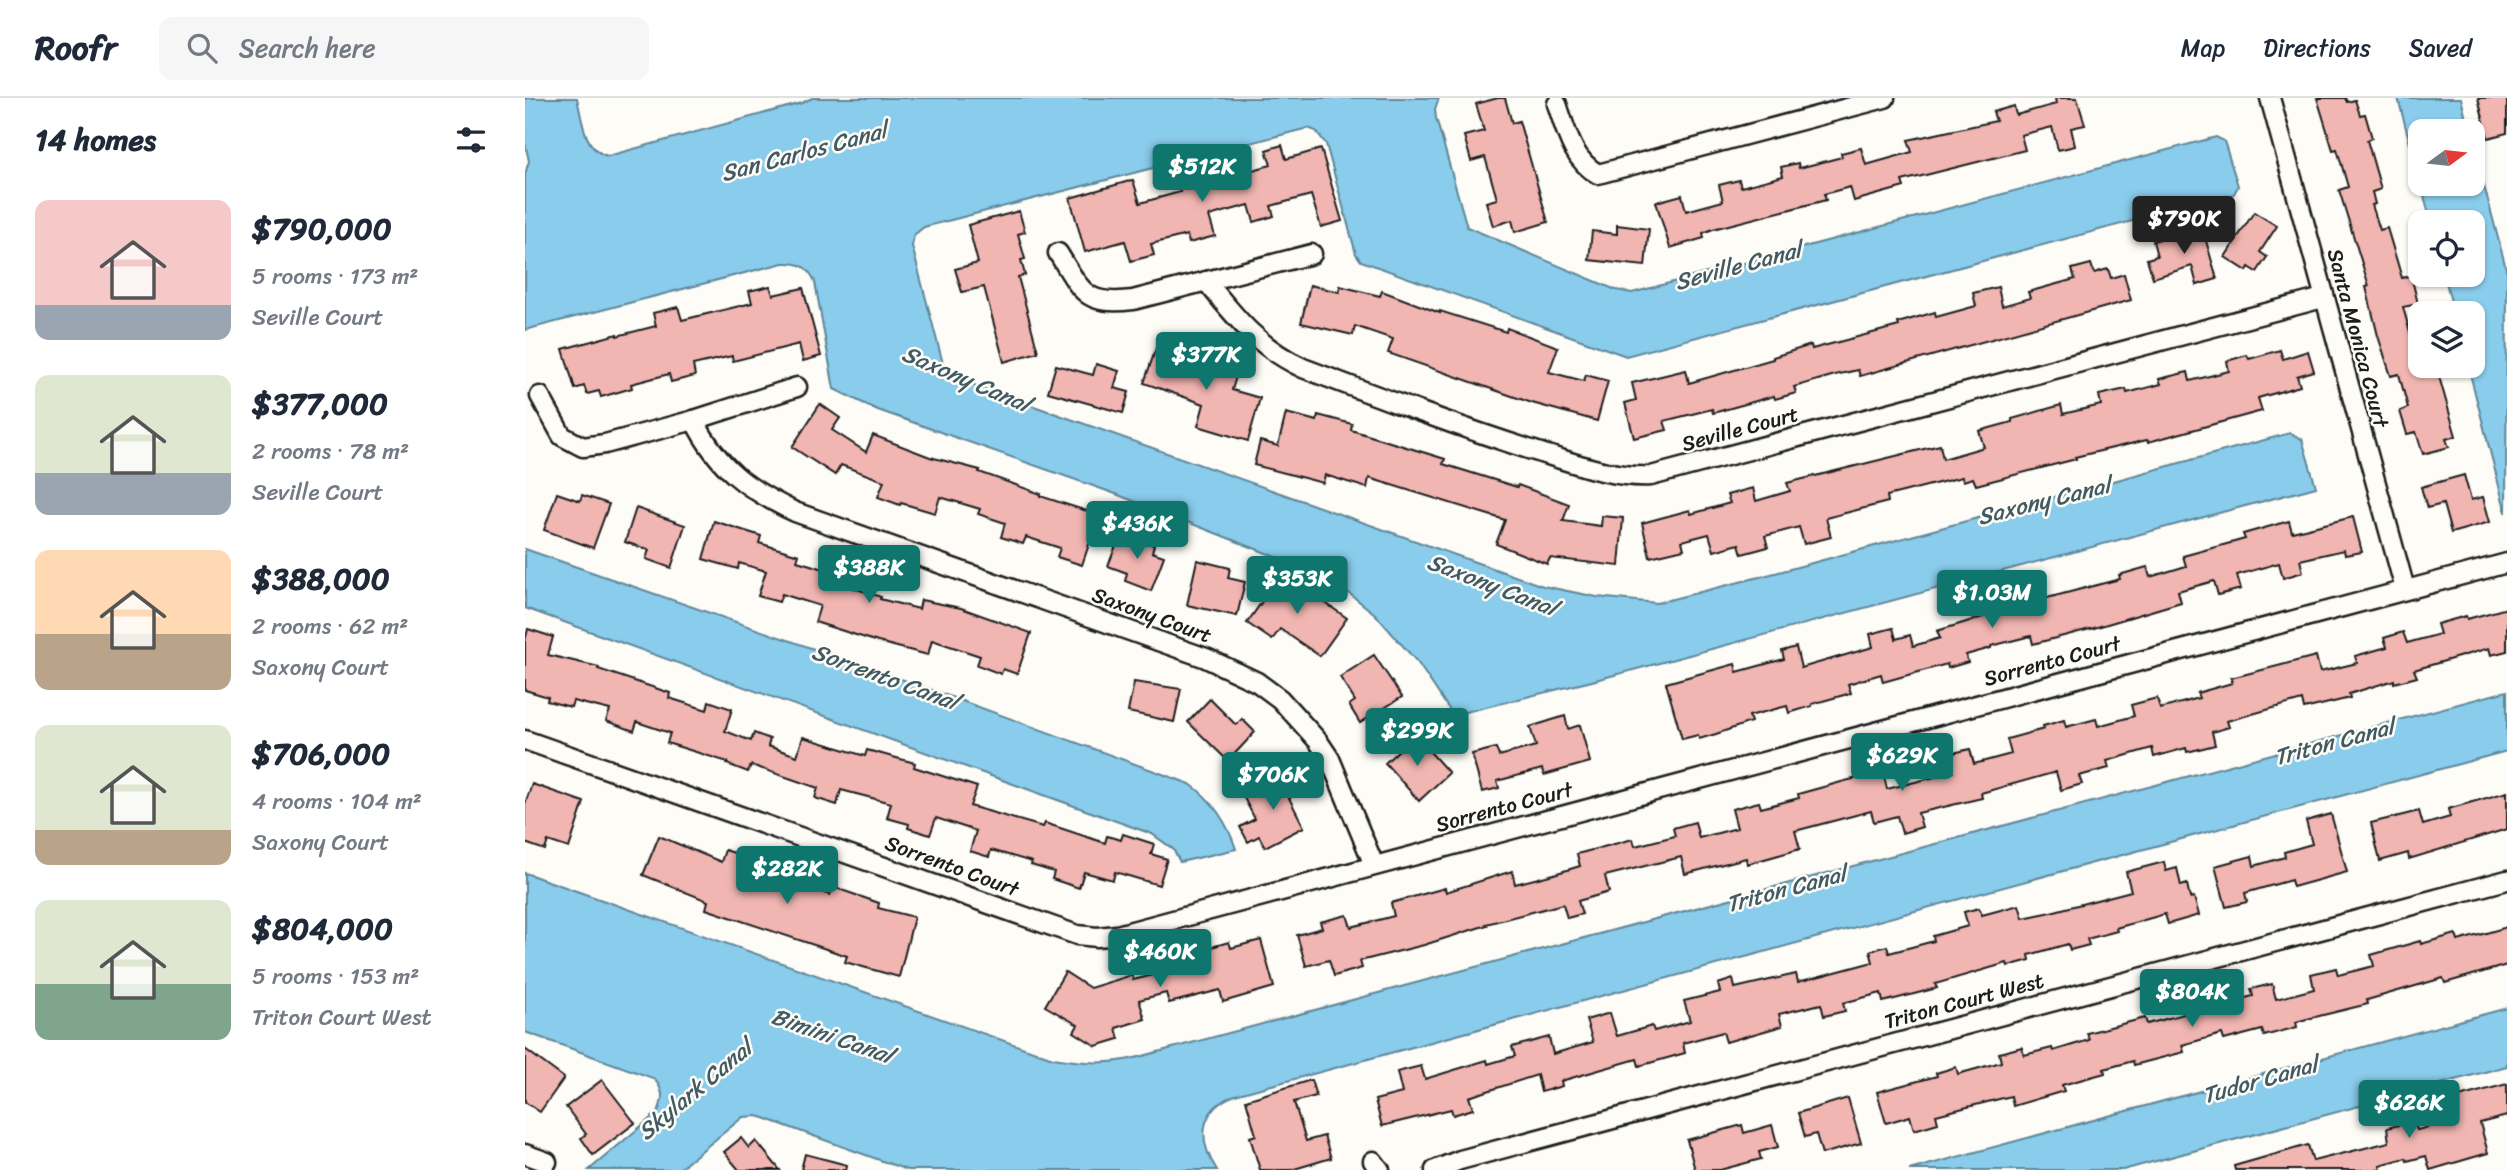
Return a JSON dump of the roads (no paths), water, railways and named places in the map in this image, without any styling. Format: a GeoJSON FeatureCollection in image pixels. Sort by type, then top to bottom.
{"type":"FeatureCollection","features":[{"type":"Feature","properties":{"kind":"street"},"geometry":{"type":"LineString","coordinates":[[1557,104],[1571,146],[1579,159],[1598,174],[1885,98]]}},
{"type":"Feature","properties":{"kind":"street","name":"Santa Monica Court"},"geometry":{"type":"LineString","coordinates":[[2270,98],[2405,590]]}},
{"type":"Feature","properties":{"kind":"street"},"geometry":{"type":"LineString","coordinates":[[1058,253],[1080,287],[1093,298],[1107,303],[1133,300],[1312,254]]}},
{"type":"Feature","properties":{"kind":"street","name":"Seville Court"},"geometry":{"type":"LineString","coordinates":[[1206,281],[1253,337],[1303,368],[1496,439],[1609,474],[1630,477],[1651,476],[2323,298]]}},
{"type":"Feature","properties":{"kind":"street"},"geometry":{"type":"LineString","coordinates":[[540,396],[562,436],[583,447],[694,420],[797,387]]}},
{"type":"Feature","properties":{"kind":"street","name":"Saxony Court"},"geometry":{"type":"LineString","coordinates":[[694,420],[705,442],[737,479],[795,512],[1206,658],[1257,682],[1300,719],[1330,759],[1374,865]]}},
{"type":"Feature","properties":{"kind":"street","name":"Sorrento Court"},"geometry":{"type":"LineString","coordinates":[[525,740],[1077,935],[1097,937],[1117,935],[2507,563]]}},
{"type":"Feature","properties":{"kind":"street","name":"Triton Court West"},"geometry":{"type":"LineString","coordinates":[[1435,1170],[1473,1156],[2507,880]]}},
{"type":"Feature","properties":{"kind":"street"},"geometry":{"type":"LineString","coordinates":[[525,1154],[547,1162]]}},
{"type":"Feature","properties":{"kind":"water"},"geometry":{"type":"Polygon","coordinates":[[[525,98],[577,98],[589,141],[600,153],[608,156],[812,98],[1439,98],[1435,109],[1436,118],[1467,227],[1616,290],[1632,293],[2216,137],[2224,141],[2238,186],[2234,194],[1626,356],[1361,261],[1356,254],[1326,144],[1316,131],[1308,128],[924,227],[914,235],[912,246],[946,375],[1543,586],[1597,597],[1657,603],[2290,433],[2302,439],[2316,487],[1592,681],[1453,715],[1418,663],[1375,614],[1346,591],[1315,572],[1113,493],[875,409],[834,389],[815,282],[810,273],[799,265],[783,263],[525,330],[525,174],[529,161],[525,143],[525,98]]]}},
{"type":"Feature","properties":{"kind":"water"},"geometry":{"type":"Polygon","coordinates":[[[2398,98],[2461,98],[2466,119],[2408,119],[2408,136],[2398,98]]]}},
{"type":"Feature","properties":{"kind":"water"},"geometry":{"type":"Polygon","coordinates":[[[2485,189],[2507,272],[2506,513],[2471,378],[2485,378],[2485,301],[2451,301],[2447,287],[2485,287],[2485,210],[2428,210],[2424,196],[2485,196],[2485,189]]]}},
{"type":"Feature","properties":{"kind":"water","name":"Sorrento Canal"},"geometry":{"type":"Polygon","coordinates":[[[525,549],[921,686],[1190,784],[1218,813],[1229,830],[1236,849],[1180,862],[1173,849],[1152,834],[525,608],[525,549]]]}},
{"type":"Feature","properties":{"kind":"water"},"geometry":{"type":"Polygon","coordinates":[[[2507,691],[2507,751],[1235,1095],[1214,1108],[1205,1126],[1206,1148],[1217,1170],[907,1170],[757,1116],[743,1117],[678,1170],[589,1170],[658,1112],[661,1090],[653,1078],[525,1032],[525,873],[1053,1058],[1107,1062],[1139,1057],[2507,691]]]}},
{"type":"Feature","properties":{"kind":"water","name":"Tudor Canal"},"geometry":{"type":"Polygon","coordinates":[[[2507,1008],[2507,1066],[2123,1170],[1909,1170],[2507,1008]]]}},
{"type":"Feature","properties":{"kind":"water label","name":"San Carlos Canal"},"geometry":{"type":"Point","coordinates":[804,152]}},
{"type":"Feature","properties":{"kind":"water label","name":"Seville Canal"},"geometry":{"type":"Point","coordinates":[1738,266]}},
{"type":"Feature","properties":{"kind":"water label","name":"Saxony Canal"},"geometry":{"type":"Point","coordinates":[966,379]}},
{"type":"Feature","properties":{"kind":"water label","name":"Saxony Canal"},"geometry":{"type":"Point","coordinates":[2044,501]}},
{"type":"Feature","properties":{"kind":"water label","name":"Saxony Canal"},"geometry":{"type":"Point","coordinates":[1492,585]}},
{"type":"Feature","properties":{"kind":"water label","name":"Triton Canal"},"geometry":{"type":"Point","coordinates":[2334,742]}},
{"type":"Feature","properties":{"kind":"water label","name":"Triton Canal"},"geometry":{"type":"Point","coordinates":[1786,889]}},
{"type":"Feature","properties":{"kind":"water label","name":"Bimini Canal"},"geometry":{"type":"Point","coordinates":[832,1036]}},
{"type":"Feature","properties":{"kind":"water label","name":"Skylark Canal"},"geometry":{"type":"Point","coordinates":[695,1090]}}]}
